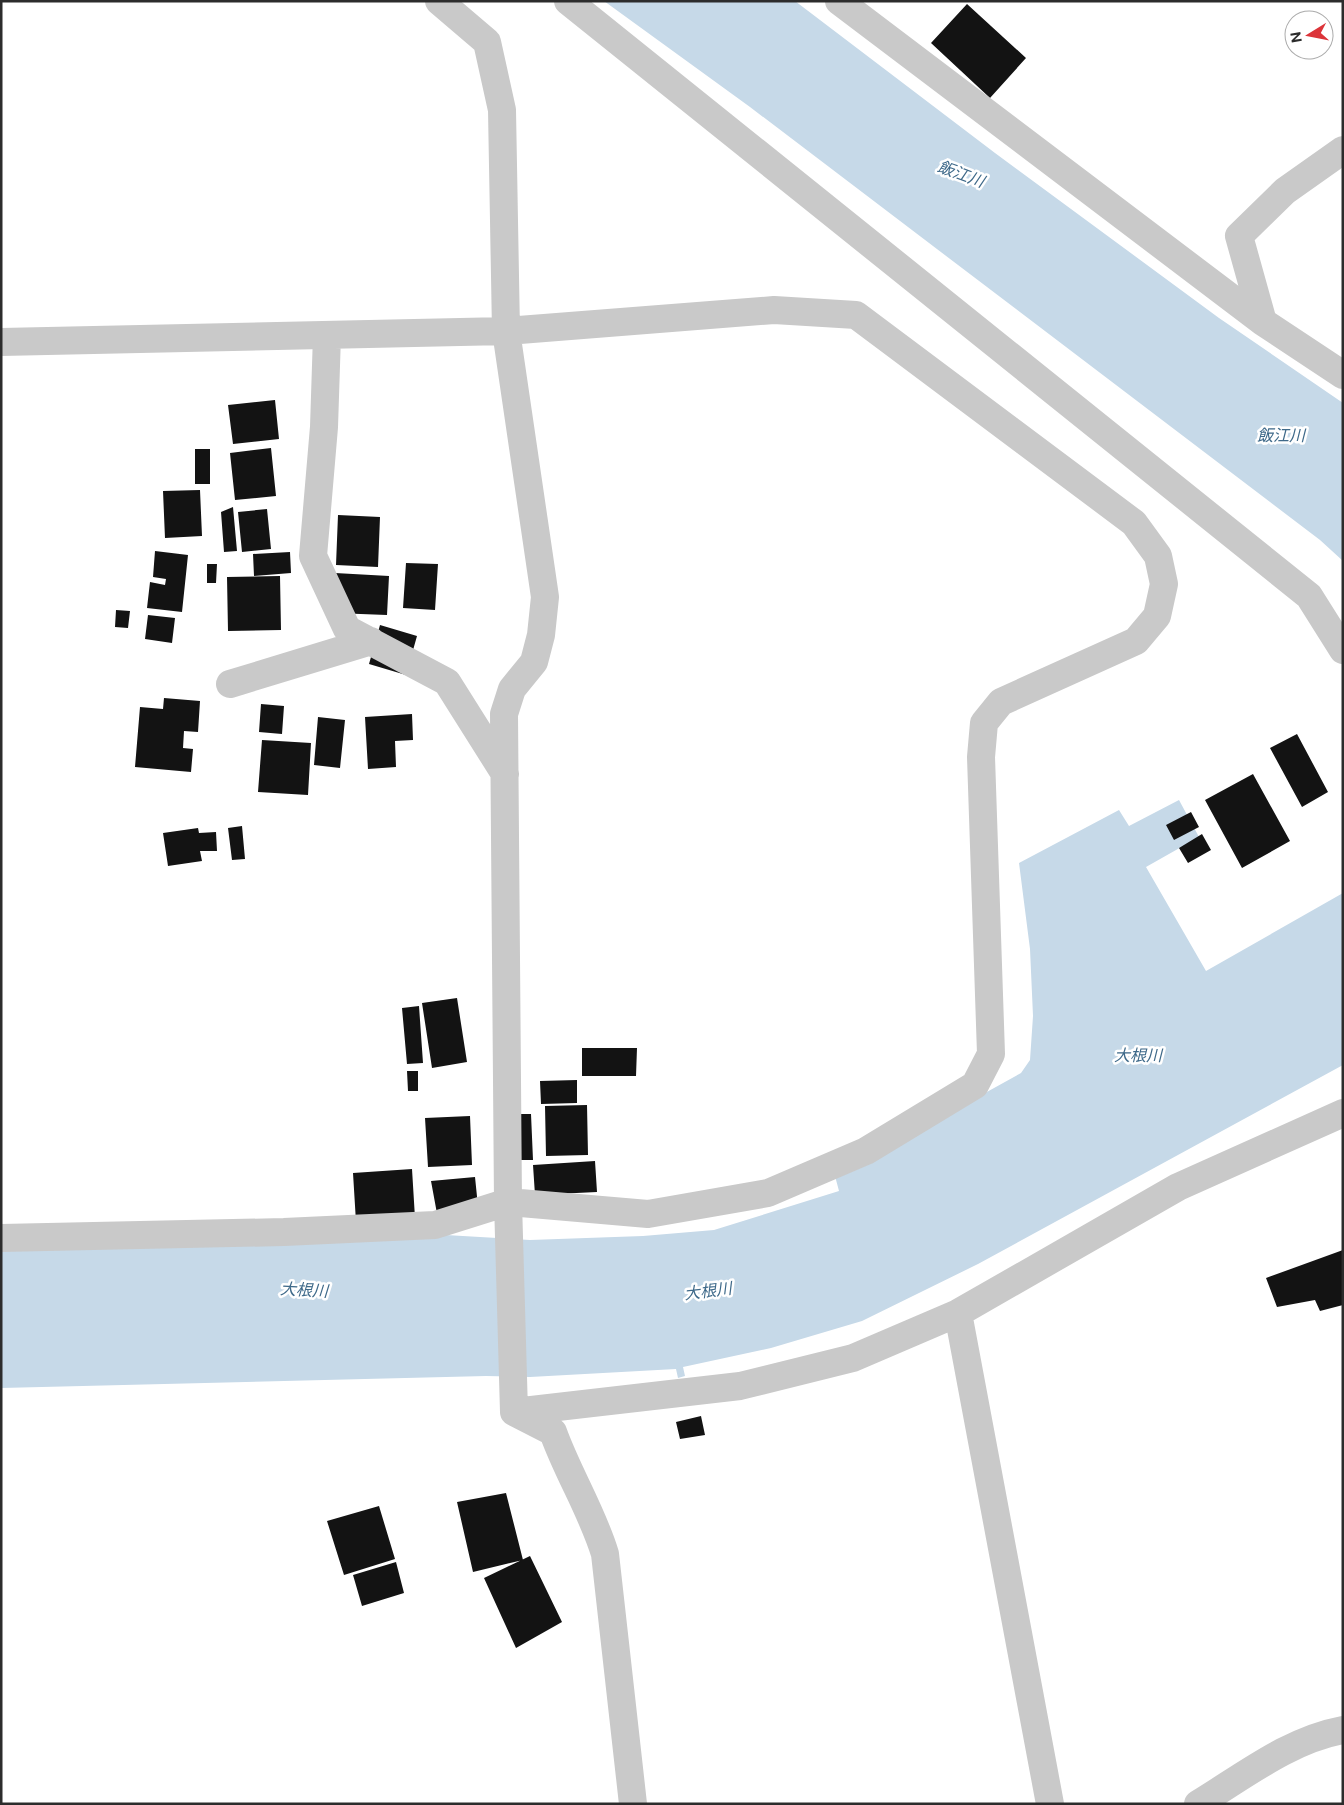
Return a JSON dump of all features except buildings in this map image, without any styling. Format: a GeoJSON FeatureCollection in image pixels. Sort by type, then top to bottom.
{"type":"FeatureCollection","features":[{"type":"Feature","properties":{"kind":"street"},"geometry":{"type":"LineString","coordinates":[[439,1],[486,42],[502,110],[506,331],[545,597],[541,635],[534,662],[512,689],[504,714],[506,774],[508,1208],[515,1384],[514,1412]]}},
{"type":"Feature","properties":{"kind":"street"},"geometry":{"type":"LineString","coordinates":[[568,1],[1309,596],[1343,650]]}},
{"type":"Feature","properties":{"kind":"street"},"geometry":{"type":"LineString","coordinates":[[839,1],[1263,322],[1343,375]]}},
{"type":"Feature","properties":{"kind":"street"},"geometry":{"type":"LineString","coordinates":[[1263,322],[1239,236],[1285,191],[1343,150]]}},
{"type":"Feature","properties":{"kind":"street"},"geometry":{"type":"LineString","coordinates":[[1,342],[506,331],[774,310],[856,315],[1134,523],[1158,556],[1164,584],[1157,616],[1136,641],[1001,702],[984,723],[981,757],[991,1054],[975,1085],[866,1151],[768,1193],[648,1214],[508,1208],[435,1225],[284,1232],[1,1238]]}},
{"type":"Feature","properties":{"kind":"street"},"geometry":{"type":"LineString","coordinates":[[327,335],[324,426],[313,556],[347,629],[447,682],[506,774]]}},
{"type":"Feature","properties":{"kind":"street"},"geometry":{"type":"LineString","coordinates":[[230,684],[371,642]]}},
{"type":"Feature","properties":{"kind":"street"},"geometry":{"type":"LineString","coordinates":[[514,1412],[740,1386],[853,1358],[958,1313],[1178,1187],[1343,1113]]}},
{"type":"Feature","properties":{"kind":"street"},"geometry":{"type":"LineString","coordinates":[[958,1313],[1050,1804]]}},
{"type":"Feature","properties":{"kind":"street"},"geometry":{"type":"LineString","coordinates":[[514,1412],[553,1432],[563,1460],[598,1529],[605,1554],[634,1804]]}},
{"type":"Feature","properties":{"kind":"street"},"geometry":{"type":"LineString","coordinates":[[1198,1804],[1287,1749],[1325,1734],[1343,1730]]}},
{"type":"Feature","properties":{"kind":"water","name":"飯江川"},"geometry":{"type":"Polygon","coordinates":[[[604,1],[795,1],[995,153],[1219,318],[1343,403],[1343,561],[1320,540],[750,107],[604,1]]]}},
{"type":"Feature","properties":{"kind":"water","name":"大根川"},"geometry":{"type":"Polygon","coordinates":[[[1179,800],[1199,837],[1146,867],[1206,971],[1343,893],[1343,1065],[978,1264],[862,1321],[771,1348],[683,1367],[685,1376],[678,1378],[676,1369],[530,1377],[486,1376],[1,1388],[1,1247],[343,1229],[530,1240],[643,1236],[714,1230],[839,1191],[835,1176],[1021,1073],[1030,1060],[1033,1016],[1030,949],[1019,863],[1119,810],[1129,826],[1179,800]]]}}]}
